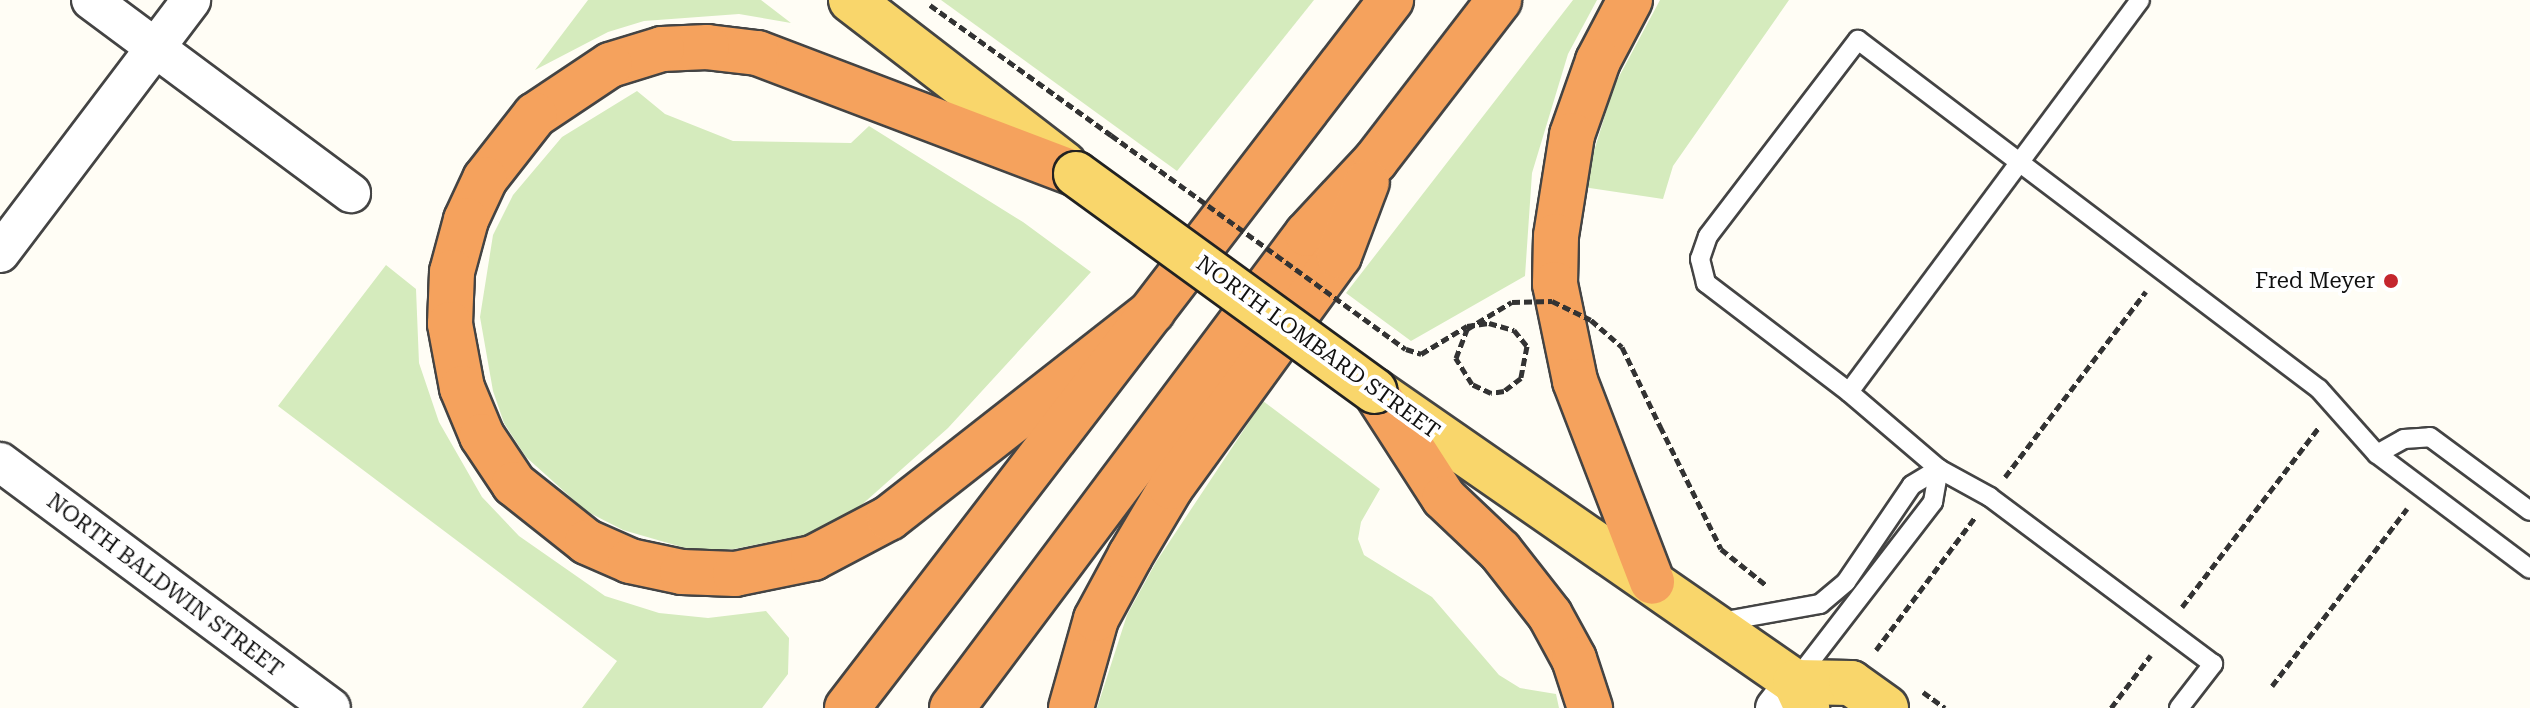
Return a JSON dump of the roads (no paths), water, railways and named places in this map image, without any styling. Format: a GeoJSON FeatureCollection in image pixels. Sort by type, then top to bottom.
{"type":"FeatureCollection","features":[{"type":"Feature","properties":{"kind":"highway"},"geometry":{"type":"LineString","coordinates":[[847,708],[1391,0]]}},
{"type":"Feature","properties":{"kind":"highway"},"geometry":{"type":"LineString","coordinates":[[952,708],[1307,234],[1376,160],[1499,0]]}},
{"type":"Feature","properties":{"kind":"highway"},"geometry":{"type":"LineString","coordinates":[[1630,0],[1598,61],[1572,135],[1557,223],[1555,284],[1575,381],[1652,582]]}},
{"type":"Feature","properties":{"kind":"highway"},"geometry":{"type":"LineString","coordinates":[[1076,174],[757,53],[707,47],[662,49],[610,65],[535,115],[485,179],[466,220],[452,272],[450,324],[462,388],[482,436],[514,484],[577,535],[630,561],[682,572],[735,574],[813,558],[889,518],[1153,311]]}},
{"type":"Feature","properties":{"kind":"highway"},"geometry":{"type":"LineString","coordinates":[[1071,708],[1096,619],[1130,556],[1180,475],[1339,256],[1376,160]]}},
{"type":"Feature","properties":{"kind":"highway"},"geometry":{"type":"LineString","coordinates":[[1375,391],[1444,498],[1500,551],[1550,615],[1574,659],[1590,708]]}},
{"type":"Feature","properties":{"kind":"main road","name":"NORTH LOMBARD STREET"},"geometry":{"type":"LineString","coordinates":[[851,0],[1076,174],[1375,391],[1711,623],[1792,699]]}},
{"type":"Feature","properties":{"kind":"main road"},"geometry":{"type":"LineString","coordinates":[[1792,699],[1851,683],[1886,708]]}},
{"type":"Feature","properties":{"kind":"street"},"geometry":{"type":"LineString","coordinates":[[91,0],[351,193]]}},
{"type":"Feature","properties":{"kind":"street"},"geometry":{"type":"LineString","coordinates":[[0,253],[191,0]]}},
{"type":"Feature","properties":{"kind":"street","name":"NORTH BALDWIN STREET"},"geometry":{"type":"LineString","coordinates":[[0,462],[331,708]]}},
{"type":"Feature","properties":{"kind":"lane"},"geometry":{"type":"LineString","coordinates":[[1849,392],[2140,0]]}},
{"type":"Feature","properties":{"kind":"lane"},"geometry":{"type":"LineString","coordinates":[[2179,708],[2213,664],[1990,497],[1939,469],[1849,392],[1715,293],[1701,272],[1708,236],[1858,40],[2319,389],[2377,454],[2528,563]]}},
{"type":"Feature","properties":{"kind":"lane"},"geometry":{"type":"LineString","coordinates":[[2377,454],[2404,439],[2430,437],[2530,511]]}},
{"type":"Feature","properties":{"kind":"lane"},"geometry":{"type":"LineString","coordinates":[[1711,623],[1820,604],[1846,582],[1912,485],[1939,469]]}},
{"type":"Feature","properties":{"kind":"lane"},"geometry":{"type":"LineString","coordinates":[[1792,699],[1933,502],[1939,469]]}},
{"type":"Feature","properties":{"kind":"place","name":"Fred Meyer"},"geometry":{"type":"Point","coordinates":[2391,281]}}]}
